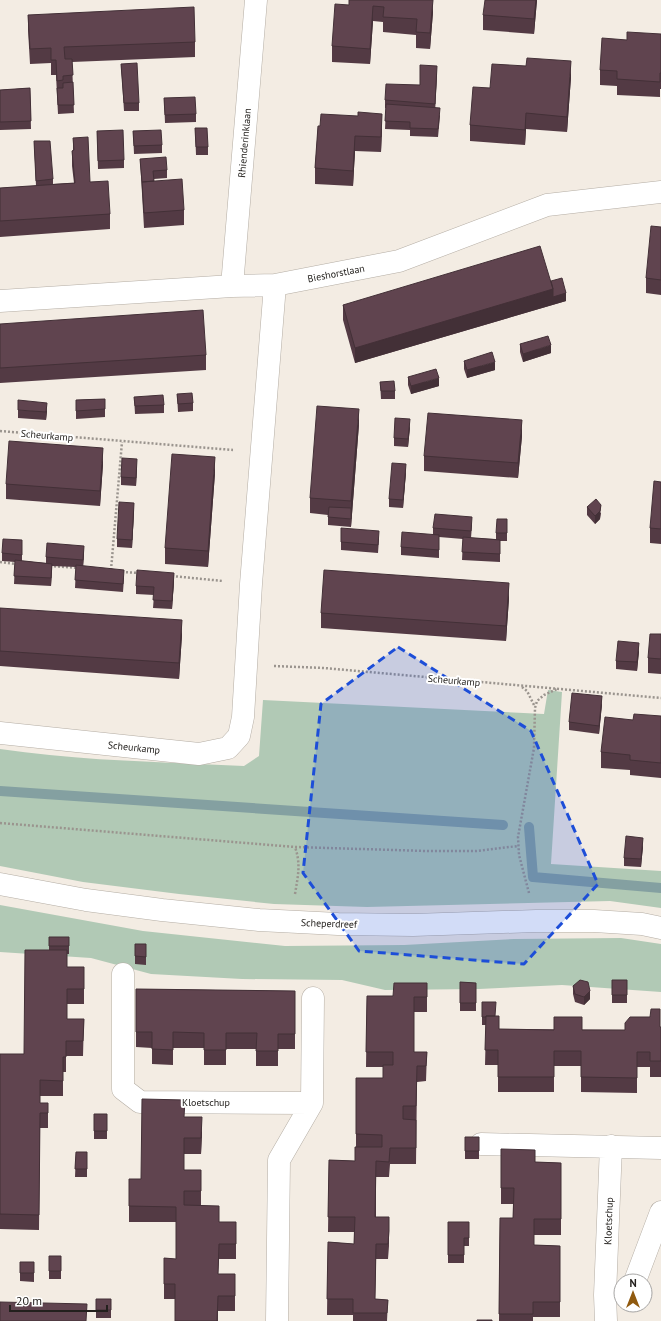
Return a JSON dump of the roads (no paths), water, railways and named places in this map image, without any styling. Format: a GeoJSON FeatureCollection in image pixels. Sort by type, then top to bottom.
{"type":"FeatureCollection","features":[{"type":"Feature","properties":{"kind":"street","name":"Rhienderinklaan"},"geometry":{"type":"LineString","coordinates":[[232,286],[256,0]]}},
{"type":"Feature","properties":{"kind":"street","name":"Bieshorstlaan"},"geometry":{"type":"LineString","coordinates":[[0,301],[232,286],[275,285],[399,261],[547,205],[661,192]]}},
{"type":"Feature","properties":{"kind":"street","name":"Scheurkamp"},"geometry":{"type":"LineString","coordinates":[[0,733],[199,754],[228,748],[239,736],[243,717],[251,584],[275,285]]}},
{"type":"Feature","properties":{"kind":"street","name":"Scheperdreef"},"geometry":{"type":"LineString","coordinates":[[0,884],[86,900],[162,910],[289,922],[413,925],[536,921],[594,921],[642,924],[661,928]]}},
{"type":"Feature","properties":{"kind":"street","name":"Kloetschup"},"geometry":{"type":"LineString","coordinates":[[123,974],[123,1089],[140,1102],[312,1103]]}},
{"type":"Feature","properties":{"kind":"street"},"geometry":{"type":"LineString","coordinates":[[277,1321],[279,1160],[312,1103],[313,998]]}},
{"type":"Feature","properties":{"kind":"street"},"geometry":{"type":"LineString","coordinates":[[481,1144],[661,1148]]}},
{"type":"Feature","properties":{"kind":"street","name":"Kloetschup"},"geometry":{"type":"LineString","coordinates":[[606,1321],[613,1295],[611,1146]]}},
{"type":"Feature","properties":{"kind":"street"},"geometry":{"type":"LineString","coordinates":[[638,1273],[661,1212]]}},
{"type":"Feature","properties":{"kind":"waterway"},"geometry":{"type":"LineString","coordinates":[[0,791],[503,825]]}},
{"type":"Feature","properties":{"kind":"waterway"},"geometry":{"type":"LineString","coordinates":[[529,827],[533,877],[661,888]]}}]}
